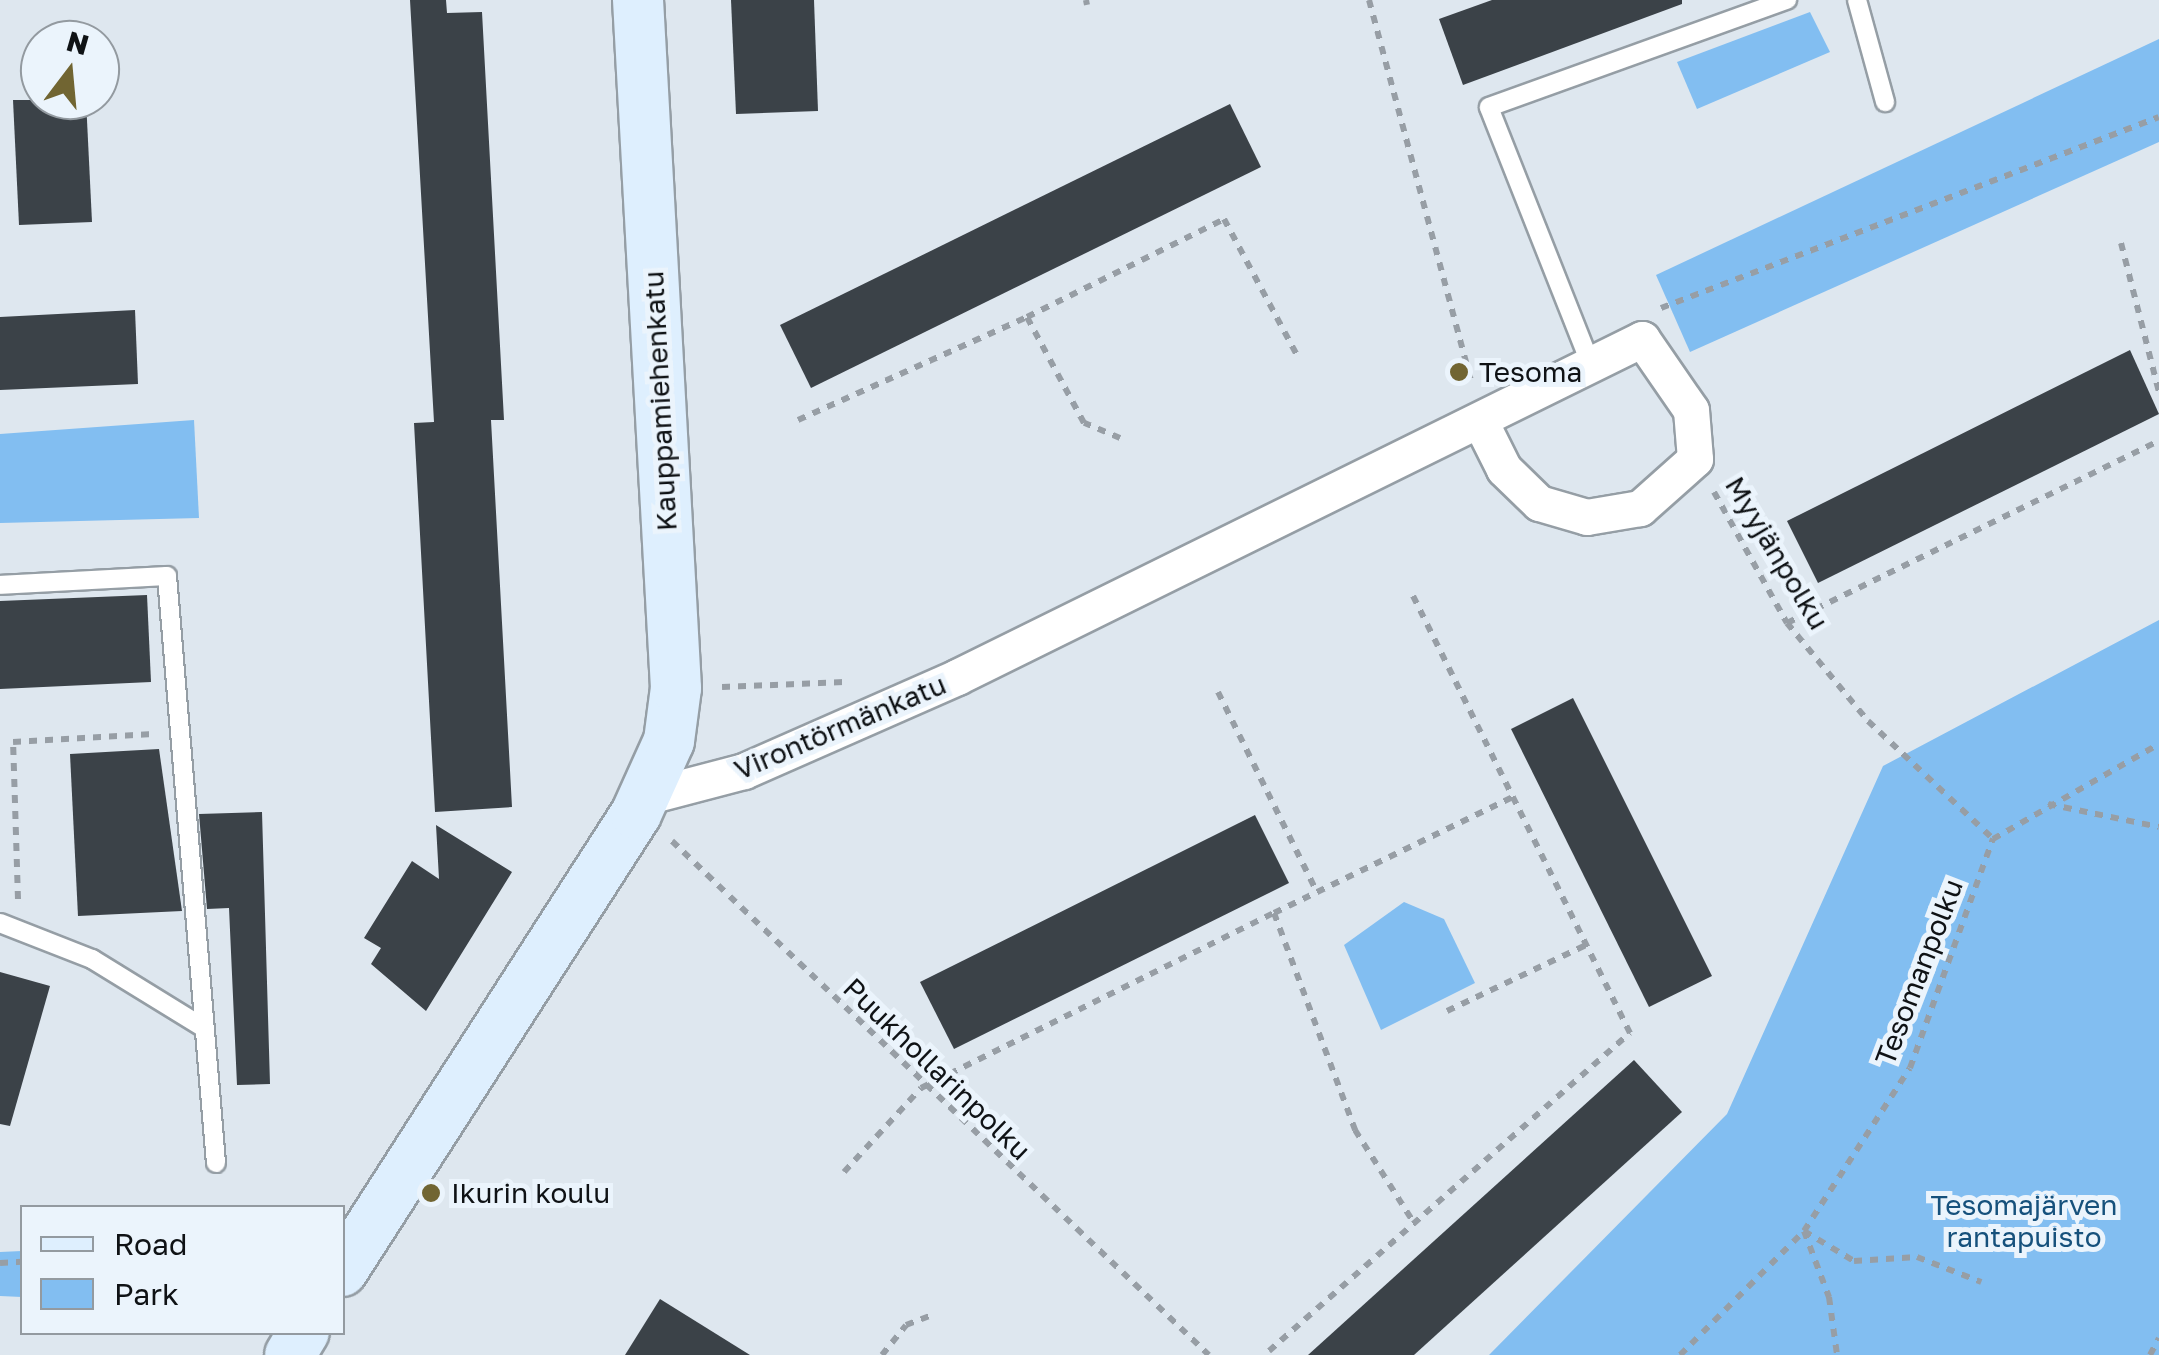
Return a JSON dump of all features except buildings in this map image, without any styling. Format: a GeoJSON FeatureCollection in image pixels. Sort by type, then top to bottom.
{"type":"FeatureCollection","features":[{"type":"Feature","properties":{"kind":"street","name":"Kauppamiehenkatu"},"geometry":{"type":"LineString","coordinates":[[638,0],[676,688],[670,741],[641,805]]}},
{"type":"Feature","properties":{"kind":"street","name":"Virontörmänkatu"},"geometry":{"type":"LineString","coordinates":[[641,805],[744,771],[956,677],[1481,422],[1642,339],[1691,410],[1695,460]]}},
{"type":"Feature","properties":{"kind":"street"},"geometry":{"type":"LineString","coordinates":[[1481,422],[1504,469],[1539,503],[1588,517],[1640,508],[1695,460]]}},
{"type":"Feature","properties":{"kind":"street"},"geometry":{"type":"LineString","coordinates":[[345,1266],[641,805]]}},
{"type":"Feature","properties":{"kind":"lane"},"geometry":{"type":"LineString","coordinates":[[1591,365],[1489,107],[1787,0]]}},
{"type":"Feature","properties":{"kind":"lane"},"geometry":{"type":"LineString","coordinates":[[1857,0],[1885,102]]}},
{"type":"Feature","properties":{"kind":"lane"},"geometry":{"type":"LineString","coordinates":[[0,585],[167,576],[201,1026],[216,1164]]}},
{"type":"Feature","properties":{"kind":"lane"},"geometry":{"type":"LineString","coordinates":[[0,923],[92,959],[201,1026]]}},
{"type":"Feature","properties":{"kind":"path"},"geometry":{"type":"LineString","coordinates":[[1369,0],[1481,422]]}},
{"type":"Feature","properties":{"kind":"path"},"geometry":{"type":"LineString","coordinates":[[1658,309],[2159,117]]}},
{"type":"Feature","properties":{"kind":"path"},"geometry":{"type":"LineString","coordinates":[[798,420],[1026,317],[1224,219],[1298,357]]}},
{"type":"Feature","properties":{"kind":"path"},"geometry":{"type":"LineString","coordinates":[[2121,243],[2159,392]]}},
{"type":"Feature","properties":{"kind":"path"},"geometry":{"type":"LineString","coordinates":[[1026,317],[1084,424],[1120,438]]}},
{"type":"Feature","properties":{"kind":"path"},"geometry":{"type":"LineString","coordinates":[[1787,622],[2159,441]]}},
{"type":"Feature","properties":{"kind":"path","name":"Myyjänpolku"},"geometry":{"type":"LineString","coordinates":[[1695,460],[1787,622],[1868,721],[1993,838]]}},
{"type":"Feature","properties":{"kind":"path"},"geometry":{"type":"LineString","coordinates":[[1269,1351],[1630,1033],[1413,596]]}},
{"type":"Feature","properties":{"kind":"path"},"geometry":{"type":"LineString","coordinates":[[1218,692],[1317,892]]}},
{"type":"Feature","properties":{"kind":"path"},"geometry":{"type":"LineString","coordinates":[[19,930],[14,742],[177,732]]}},
{"type":"Feature","properties":{"kind":"path"},"geometry":{"type":"LineString","coordinates":[[1993,838],[2159,744]]}},
{"type":"Feature","properties":{"kind":"path"},"geometry":{"type":"LineString","coordinates":[[844,1172],[922,1088],[1513,797]]}},
{"type":"Feature","properties":{"kind":"path"},"geometry":{"type":"LineString","coordinates":[[2047,804],[2159,827]]}},
{"type":"Feature","properties":{"kind":"path","name":"Puukhollarinpolku"},"geometry":{"type":"LineString","coordinates":[[641,805],[922,1088],[1209,1355]]}},
{"type":"Feature","properties":{"kind":"path","name":"Tesomanpolku"},"geometry":{"type":"LineString","coordinates":[[1680,1355],[1804,1232],[1910,1068],[1993,838]]}},
{"type":"Feature","properties":{"kind":"path"},"geometry":{"type":"LineString","coordinates":[[1274,913],[1355,1130],[1414,1223]]}},
{"type":"Feature","properties":{"kind":"path"},"geometry":{"type":"LineString","coordinates":[[1447,1011],[1586,945]]}},
{"type":"Feature","properties":{"kind":"path"},"geometry":{"type":"LineString","coordinates":[[1804,1232],[1854,1261],[1917,1257],[1981,1282]]}},
{"type":"Feature","properties":{"kind":"path"},"geometry":{"type":"LineString","coordinates":[[1804,1232],[1829,1297],[1837,1355]]}},
{"type":"Feature","properties":{"kind":"path"},"geometry":{"type":"LineString","coordinates":[[882,1355],[906,1325],[934,1314]]}},
{"type":"Feature","properties":{"kind":"path"},"geometry":{"type":"LineString","coordinates":[[2150,1355],[2159,1338]]}},
{"type":"Feature","properties":{"kind":"green space"},"geometry":{"type":"Polygon","coordinates":[[[1810,12],[1830,52],[1697,109],[1677,62],[1810,12]]]}},
{"type":"Feature","properties":{"kind":"green space"},"geometry":{"type":"Polygon","coordinates":[[[2159,39],[2159,142],[1690,352],[1656,275],[2159,39]]]}},
{"type":"Feature","properties":{"kind":"green space"},"geometry":{"type":"Polygon","coordinates":[[[194,420],[199,518],[0,523],[0,434],[194,420]]]}},
{"type":"Feature","properties":{"kind":"green space","name":"Tesomajärven rantapuisto"},"geometry":{"type":"Polygon","coordinates":[[[2159,620],[2159,1355],[1489,1355],[1727,1114],[1883,766],[2159,620]]]}},
{"type":"Feature","properties":{"kind":"green space"},"geometry":{"type":"Polygon","coordinates":[[[1404,902],[1444,919],[1475,983],[1381,1030],[1344,945],[1404,902]]]}},
{"type":"Feature","properties":{"kind":"green space"},"geometry":{"type":"Polygon","coordinates":[[[20,1251],[20,1297],[0,1296],[0,1252],[20,1251]]]}},
{"type":"Feature","properties":{"kind":"place","name":"Tesoma"},"geometry":{"type":"Point","coordinates":[1459,372]}},
{"type":"Feature","properties":{"kind":"place","name":"Ikurin koulu"},"geometry":{"type":"Point","coordinates":[431,1193]}}]}
